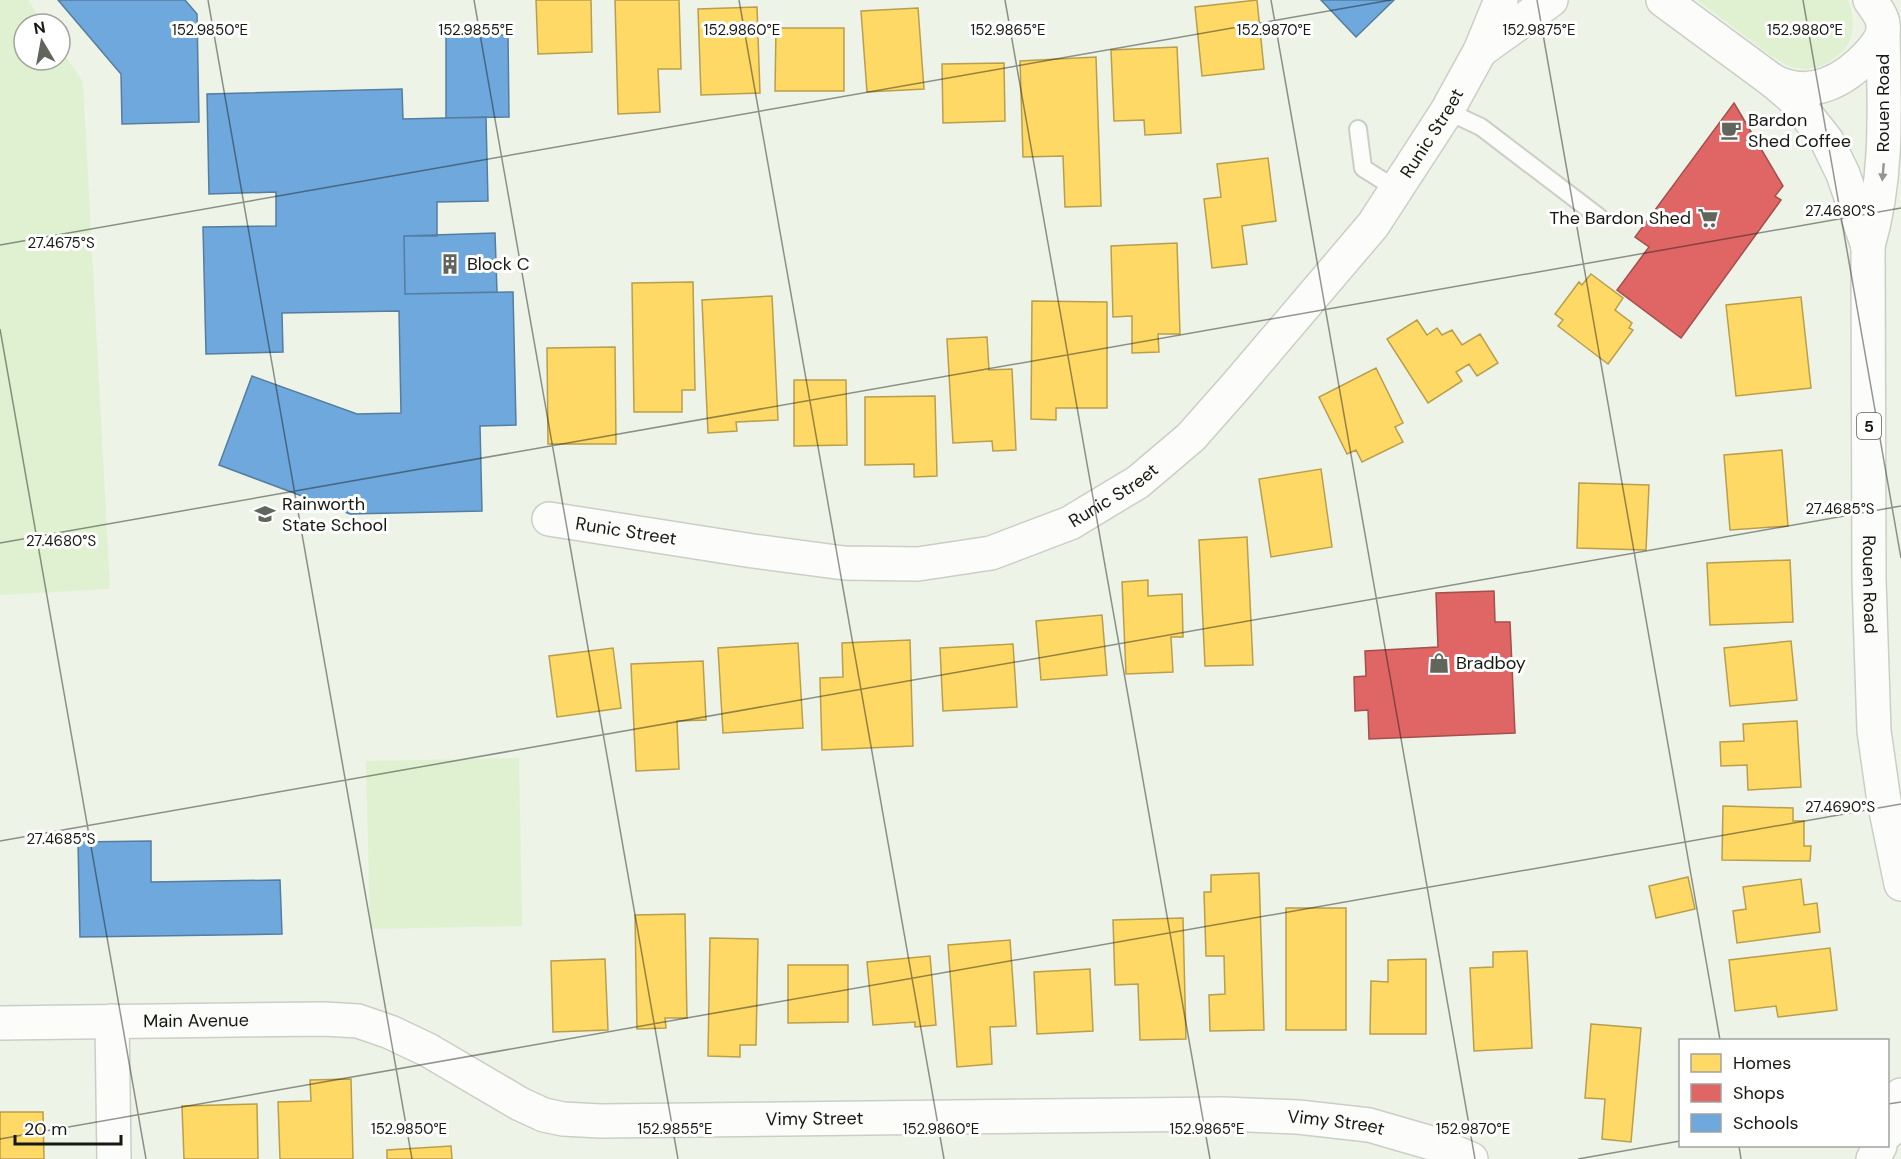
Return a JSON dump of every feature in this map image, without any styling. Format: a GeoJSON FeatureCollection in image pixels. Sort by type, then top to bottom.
{"type":"FeatureCollection","features":[{"type":"Feature","properties":{"kind":"main road","name":"Runic Street"},"geometry":{"type":"LineString","coordinates":[[549,519],[821,560],[918,564],[991,553],[1070,523],[1138,482],[1191,437],[1373,225],[1447,111],[1480,51],[1501,0]]}},
{"type":"Feature","properties":{"kind":"main road","name":"Runic Street"},"geometry":{"type":"LineString","coordinates":[[1480,51],[1551,0]]}},
{"type":"Feature","properties":{"kind":"main road","name":"5"},"geometry":{"type":"LineString","coordinates":[[1663,0],[1773,81]]}},
{"type":"Feature","properties":{"kind":"main road"},"geometry":{"type":"LineString","coordinates":[[1773,81],[1783,86],[1800,89],[1839,80],[1856,68],[1876,47],[1881,14]]}},
{"type":"Feature","properties":{"kind":"main road","name":"Rouen Road"},"geometry":{"type":"LineString","coordinates":[[1881,14],[1883,163],[1879,204],[1868,246],[1869,580],[1874,731],[1884,801],[1901,884]]}},
{"type":"Feature","properties":{"kind":"main road","name":"Rouen Road"},"geometry":{"type":"LineString","coordinates":[[1773,81],[1793,98],[1827,141],[1843,174],[1868,246]]}},
{"type":"Feature","properties":{"kind":"main road","name":"Main Avenue"},"geometry":{"type":"LineString","coordinates":[[0,1023],[324,1019],[358,1021],[390,1032]]}},
{"type":"Feature","properties":{"kind":"main road"},"geometry":{"type":"LineString","coordinates":[[112,1021],[114,1159]]}},
{"type":"Feature","properties":{"kind":"main road","name":"Vimy Street"},"geometry":{"type":"LineString","coordinates":[[390,1032],[428,1050],[520,1104],[544,1115],[563,1119],[1224,1114],[1298,1117],[1369,1125],[1435,1144],[1472,1159]]}},
{"type":"Feature","properties":{"kind":"main road"},"geometry":{"type":"LineString","coordinates":[[1889,1127],[1901,1095]]}},
{"type":"Feature","properties":{"kind":"lane"},"geometry":{"type":"LineString","coordinates":[[1447,111],[1481,127],[1599,217]]}},
{"type":"Feature","properties":{"kind":"lane"},"geometry":{"type":"LineString","coordinates":[[1358,129],[1363,168],[1396,189]]}},
{"type":"Feature","properties":{"kind":"green space"},"geometry":{"type":"Polygon","coordinates":[[[0,0],[28,0],[36,12],[12,12],[12,72],[72,72],[72,66],[83,82],[110,589],[0,595],[0,0]]]}},
{"type":"Feature","properties":{"kind":"green space"},"geometry":{"type":"Polygon","coordinates":[[[1697,0],[1848,0],[1853,20],[1852,34],[1847,46],[1832,60],[1815,68],[1796,68],[1773,57],[1697,0]]]}},
{"type":"Feature","properties":{"kind":"green space"},"geometry":{"type":"Polygon","coordinates":[[[519,758],[522,926],[370,929],[366,761],[519,758]]]}},
{"type":"Feature","properties":{"kind":"building: Homes"},"geometry":{"type":"Polygon","coordinates":[[[536,0],[591,0],[592,52],[538,54],[536,0]]]}},
{"type":"Feature","properties":{"kind":"building: Homes"},"geometry":{"type":"Polygon","coordinates":[[[615,0],[679,0],[681,69],[658,69],[660,112],[618,114],[615,0]]]}},
{"type":"Feature","properties":{"kind":"building: Homes"},"geometry":{"type":"Polygon","coordinates":[[[1257,0],[1264,69],[1202,76],[1195,7],[1257,0]]]}},
{"type":"Feature","properties":{"kind":"building: Homes"},"geometry":{"type":"Polygon","coordinates":[[[757,7],[760,93],[701,95],[698,9],[757,7]]]}},
{"type":"Feature","properties":{"kind":"building: Homes"},"geometry":{"type":"Polygon","coordinates":[[[918,8],[924,89],[867,92],[861,11],[918,8]]]}},
{"type":"Feature","properties":{"kind":"building: Homes"},"geometry":{"type":"Polygon","coordinates":[[[776,28],[844,28],[844,91],[775,91],[776,28]]]}},
{"type":"Feature","properties":{"kind":"building: Homes"},"geometry":{"type":"Polygon","coordinates":[[[1177,47],[1181,133],[1145,135],[1144,120],[1114,121],[1111,50],[1177,47]]]}},
{"type":"Feature","properties":{"kind":"building: Homes"},"geometry":{"type":"Polygon","coordinates":[[[1096,57],[1101,206],[1065,207],[1063,156],[1023,157],[1020,61],[1096,57]]]}},
{"type":"Feature","properties":{"kind":"building: Homes"},"geometry":{"type":"Polygon","coordinates":[[[1004,63],[1005,121],[943,123],[942,64],[1004,63]]]}},
{"type":"Feature","properties":{"kind":"building: Homes"},"geometry":{"type":"Polygon","coordinates":[[[1268,158],[1276,221],[1242,226],[1247,264],[1212,268],[1204,199],[1221,197],[1217,164],[1268,158]]]}},
{"type":"Feature","properties":{"kind":"building: Homes"},"geometry":{"type":"Polygon","coordinates":[[[1177,243],[1180,334],[1158,334],[1159,352],[1132,353],[1132,316],[1113,317],[1111,246],[1177,243]]]}},
{"type":"Feature","properties":{"kind":"building: Homes"},"geometry":{"type":"Polygon","coordinates":[[[1591,274],[1623,298],[1615,310],[1632,323],[1629,328],[1633,330],[1608,364],[1558,326],[1563,320],[1555,314],[1579,282],[1582,285],[1591,274]]]}},
{"type":"Feature","properties":{"kind":"building: Homes"},"geometry":{"type":"Polygon","coordinates":[[[693,282],[695,390],[682,390],[682,412],[634,412],[632,283],[693,282]]]}},
{"type":"Feature","properties":{"kind":"building: Homes"},"geometry":{"type":"Polygon","coordinates":[[[772,296],[778,420],[736,422],[737,431],[708,433],[702,300],[772,296]]]}},
{"type":"Feature","properties":{"kind":"building: Homes"},"geometry":{"type":"Polygon","coordinates":[[[1801,297],[1811,388],[1736,396],[1726,305],[1801,297]]]}},
{"type":"Feature","properties":{"kind":"building: Homes"},"geometry":{"type":"Polygon","coordinates":[[[1032,301],[1107,302],[1107,408],[1056,408],[1056,420],[1031,419],[1032,301]]]}},
{"type":"Feature","properties":{"kind":"building: Homes"},"geometry":{"type":"Polygon","coordinates":[[[1417,320],[1427,335],[1437,328],[1442,335],[1452,330],[1462,345],[1480,334],[1498,363],[1477,376],[1469,364],[1456,372],[1462,381],[1428,403],[1387,339],[1417,320]]]}},
{"type":"Feature","properties":{"kind":"building: Homes"},"geometry":{"type":"Polygon","coordinates":[[[987,337],[989,370],[1012,369],[1016,450],[993,451],[992,441],[953,443],[947,339],[987,337]]]}},
{"type":"Feature","properties":{"kind":"building: Homes"},"geometry":{"type":"Polygon","coordinates":[[[615,347],[616,444],[548,444],[547,348],[615,347]]]}},
{"type":"Feature","properties":{"kind":"building: Homes"},"geometry":{"type":"Polygon","coordinates":[[[1376,368],[1403,423],[1395,427],[1403,442],[1362,462],[1356,450],[1347,454],[1319,397],[1376,368]]]}},
{"type":"Feature","properties":{"kind":"building: Homes"},"geometry":{"type":"Polygon","coordinates":[[[794,380],[846,380],[847,445],[794,446],[794,380]]]}},
{"type":"Feature","properties":{"kind":"building: Homes"},"geometry":{"type":"Polygon","coordinates":[[[935,396],[937,476],[914,477],[914,464],[865,465],[865,397],[935,396]]]}},
{"type":"Feature","properties":{"kind":"building: Homes"},"geometry":{"type":"Polygon","coordinates":[[[1782,450],[1788,526],[1730,530],[1724,455],[1782,450]]]}},
{"type":"Feature","properties":{"kind":"building: Homes"},"geometry":{"type":"Polygon","coordinates":[[[1321,469],[1332,547],[1271,557],[1259,479],[1321,469]]]}},
{"type":"Feature","properties":{"kind":"building: Homes"},"geometry":{"type":"Polygon","coordinates":[[[1579,483],[1649,485],[1646,550],[1577,548],[1579,483]]]}},
{"type":"Feature","properties":{"kind":"building: Homes"},"geometry":{"type":"Polygon","coordinates":[[[1247,537],[1253,665],[1205,666],[1199,540],[1247,537]]]}},
{"type":"Feature","properties":{"kind":"building: Homes"},"geometry":{"type":"Polygon","coordinates":[[[1790,560],[1793,622],[1710,625],[1707,563],[1790,560]]]}},
{"type":"Feature","properties":{"kind":"building: Homes"},"geometry":{"type":"Polygon","coordinates":[[[1148,580],[1148,596],[1182,594],[1183,637],[1171,637],[1173,672],[1126,674],[1122,582],[1148,580]]]}},
{"type":"Feature","properties":{"kind":"building: Homes"},"geometry":{"type":"Polygon","coordinates":[[[1102,615],[1107,675],[1041,680],[1036,621],[1102,615]]]}},
{"type":"Feature","properties":{"kind":"building: Homes"},"geometry":{"type":"Polygon","coordinates":[[[910,640],[913,746],[822,750],[820,678],[843,677],[842,643],[910,640]]]}},
{"type":"Feature","properties":{"kind":"building: Homes"},"geometry":{"type":"Polygon","coordinates":[[[1791,641],[1797,700],[1730,706],[1724,648],[1791,641]]]}},
{"type":"Feature","properties":{"kind":"building: Homes"},"geometry":{"type":"Polygon","coordinates":[[[798,643],[803,728],[723,733],[718,648],[798,643]]]}},
{"type":"Feature","properties":{"kind":"building: Homes"},"geometry":{"type":"Polygon","coordinates":[[[1013,644],[1017,707],[943,711],[940,648],[1013,644]]]}},
{"type":"Feature","properties":{"kind":"building: Homes"},"geometry":{"type":"Polygon","coordinates":[[[613,648],[621,708],[557,717],[549,656],[613,648]]]}},
{"type":"Feature","properties":{"kind":"building: Homes"},"geometry":{"type":"Polygon","coordinates":[[[703,661],[706,720],[677,721],[679,769],[636,771],[631,664],[703,661]]]}},
{"type":"Feature","properties":{"kind":"building: Homes"},"geometry":{"type":"Polygon","coordinates":[[[1797,721],[1801,787],[1748,790],[1747,765],[1721,766],[1720,742],[1744,741],[1743,724],[1797,721]]]}},
{"type":"Feature","properties":{"kind":"building: Homes"},"geometry":{"type":"Polygon","coordinates":[[[1723,806],[1793,808],[1793,821],[1804,821],[1804,846],[1811,846],[1810,861],[1722,860],[1723,806]]]}},
{"type":"Feature","properties":{"kind":"building: Homes"},"geometry":{"type":"Polygon","coordinates":[[[1259,873],[1264,1030],[1210,1031],[1209,995],[1225,994],[1224,956],[1206,956],[1204,892],[1211,892],[1211,875],[1259,873]]]}},
{"type":"Feature","properties":{"kind":"building: Homes"},"geometry":{"type":"Polygon","coordinates":[[[1688,877],[1695,909],[1656,918],[1649,886],[1688,877]]]}},
{"type":"Feature","properties":{"kind":"building: Homes"},"geometry":{"type":"Polygon","coordinates":[[[1801,879],[1804,905],[1817,903],[1820,932],[1737,943],[1733,911],[1746,909],[1743,887],[1801,879]]]}},
{"type":"Feature","properties":{"kind":"building: Homes"},"geometry":{"type":"Polygon","coordinates":[[[1286,908],[1346,908],[1346,1030],[1286,1030],[1286,908]]]}},
{"type":"Feature","properties":{"kind":"building: Homes"},"geometry":{"type":"Polygon","coordinates":[[[685,914],[687,1018],[665,1018],[666,1028],[637,1029],[635,915],[685,914]]]}},
{"type":"Feature","properties":{"kind":"building: Homes"},"geometry":{"type":"Polygon","coordinates":[[[1183,918],[1186,1039],[1140,1040],[1138,984],[1115,985],[1113,920],[1183,918]]]}},
{"type":"Feature","properties":{"kind":"building: Homes"},"geometry":{"type":"Polygon","coordinates":[[[710,938],[758,939],[756,1045],[740,1045],[740,1057],[708,1056],[710,938]]]}},
{"type":"Feature","properties":{"kind":"building: Homes"},"geometry":{"type":"Polygon","coordinates":[[[1010,940],[1016,1026],[990,1027],[992,1064],[957,1067],[948,945],[1010,940]]]}},
{"type":"Feature","properties":{"kind":"building: Homes"},"geometry":{"type":"Polygon","coordinates":[[[1830,948],[1837,1010],[1778,1017],[1776,1006],[1735,1011],[1729,960],[1830,948]]]}},
{"type":"Feature","properties":{"kind":"building: Homes"},"geometry":{"type":"Polygon","coordinates":[[[1527,951],[1532,1048],[1474,1051],[1470,968],[1493,967],[1493,952],[1527,951]]]}},
{"type":"Feature","properties":{"kind":"building: Homes"},"geometry":{"type":"Polygon","coordinates":[[[930,956],[936,1025],[915,1027],[915,1022],[873,1025],[867,962],[930,956]]]}},
{"type":"Feature","properties":{"kind":"building: Homes"},"geometry":{"type":"Polygon","coordinates":[[[605,959],[608,1030],[553,1032],[551,961],[605,959]]]}},
{"type":"Feature","properties":{"kind":"building: Homes"},"geometry":{"type":"Polygon","coordinates":[[[1426,959],[1426,1034],[1370,1034],[1371,981],[1388,982],[1388,960],[1426,959]]]}},
{"type":"Feature","properties":{"kind":"building: Homes"},"geometry":{"type":"Polygon","coordinates":[[[788,965],[848,965],[848,1022],[788,1023],[788,965]]]}},
{"type":"Feature","properties":{"kind":"building: Homes"},"geometry":{"type":"Polygon","coordinates":[[[1090,969],[1093,1031],[1037,1034],[1034,972],[1090,969]]]}},
{"type":"Feature","properties":{"kind":"building: Homes"},"geometry":{"type":"Polygon","coordinates":[[[1591,1024],[1641,1028],[1631,1142],[1602,1139],[1605,1099],[1585,1098],[1591,1024]]]}},
{"type":"Feature","properties":{"kind":"building: Homes"},"geometry":{"type":"Polygon","coordinates":[[[351,1079],[353,1159],[280,1159],[278,1102],[311,1101],[310,1080],[351,1079]]]}},
{"type":"Feature","properties":{"kind":"building: Homes"},"geometry":{"type":"Polygon","coordinates":[[[257,1104],[258,1159],[184,1159],[182,1106],[257,1104]]]}},
{"type":"Feature","properties":{"kind":"building: Homes"},"geometry":{"type":"Polygon","coordinates":[[[0,1112],[43,1112],[44,1159],[0,1159],[0,1112]]]}},
{"type":"Feature","properties":{"kind":"building: Homes"},"geometry":{"type":"Polygon","coordinates":[[[451,1146],[452,1159],[387,1159],[387,1150],[451,1146]]]}},
{"type":"Feature","properties":{"kind":"building: Shops","name":"The Bardon Shed"},"geometry":{"type":"Polygon","coordinates":[[[1734,103],[1783,186],[1775,196],[1781,200],[1681,338],[1617,290],[1649,247],[1635,237],[1734,103]]]}},
{"type":"Feature","properties":{"kind":"building: Shops","name":"Bradboy"},"geometry":{"type":"Polygon","coordinates":[[[1494,591],[1495,622],[1510,622],[1515,733],[1369,739],[1368,710],[1355,711],[1354,677],[1366,676],[1365,651],[1438,647],[1436,593],[1494,591]]]}},
{"type":"Feature","properties":{"kind":"building: Schools"},"geometry":{"type":"Polygon","coordinates":[[[58,0],[185,0],[197,14],[199,122],[122,124],[121,74],[72,16],[72,12],[68,12],[58,0]]]}},
{"type":"Feature","properties":{"kind":"building: Schools"},"geometry":{"type":"Polygon","coordinates":[[[1321,0],[1394,0],[1356,37],[1321,0]]]}},
{"type":"Feature","properties":{"kind":"building: Schools"},"geometry":{"type":"Polygon","coordinates":[[[446,35],[508,35],[509,117],[446,118],[446,35]]]}},
{"type":"Feature","properties":{"kind":"building: Schools","name":"Rainworth State School"},"geometry":{"type":"Polygon","coordinates":[[[402,89],[403,119],[486,117],[488,201],[437,202],[437,236],[404,236],[405,294],[513,292],[516,425],[480,426],[482,511],[350,514],[219,465],[252,376],[357,414],[401,413],[399,311],[282,313],[283,352],[206,354],[203,227],[276,226],[276,192],[209,194],[207,94],[402,89]]]}},
{"type":"Feature","properties":{"kind":"building: Schools","name":"Block C"},"geometry":{"type":"Polygon","coordinates":[[[495,233],[497,292],[405,294],[404,236],[495,233]]]}},
{"type":"Feature","properties":{"kind":"building: Schools"},"geometry":{"type":"Polygon","coordinates":[[[151,841],[151,882],[280,880],[282,934],[80,937],[78,842],[151,841]]]}},
{"type":"Feature","properties":{"kind":"place","name":"Bardon Shed Coffee"},"geometry":{"type":"Point","coordinates":[1731,130]}},
{"type":"Feature","properties":{"kind":"place","name":"The Bardon Shed"},"geometry":{"type":"Point","coordinates":[1708,218]}},
{"type":"Feature","properties":{"kind":"place","name":"Block C"},"geometry":{"type":"Point","coordinates":[450,264]}},
{"type":"Feature","properties":{"kind":"place","name":"Rainworth State School"},"geometry":{"type":"Point","coordinates":[265,514]}},
{"type":"Feature","properties":{"kind":"place","name":"Bradboy"},"geometry":{"type":"Point","coordinates":[1439,663]}}]}
